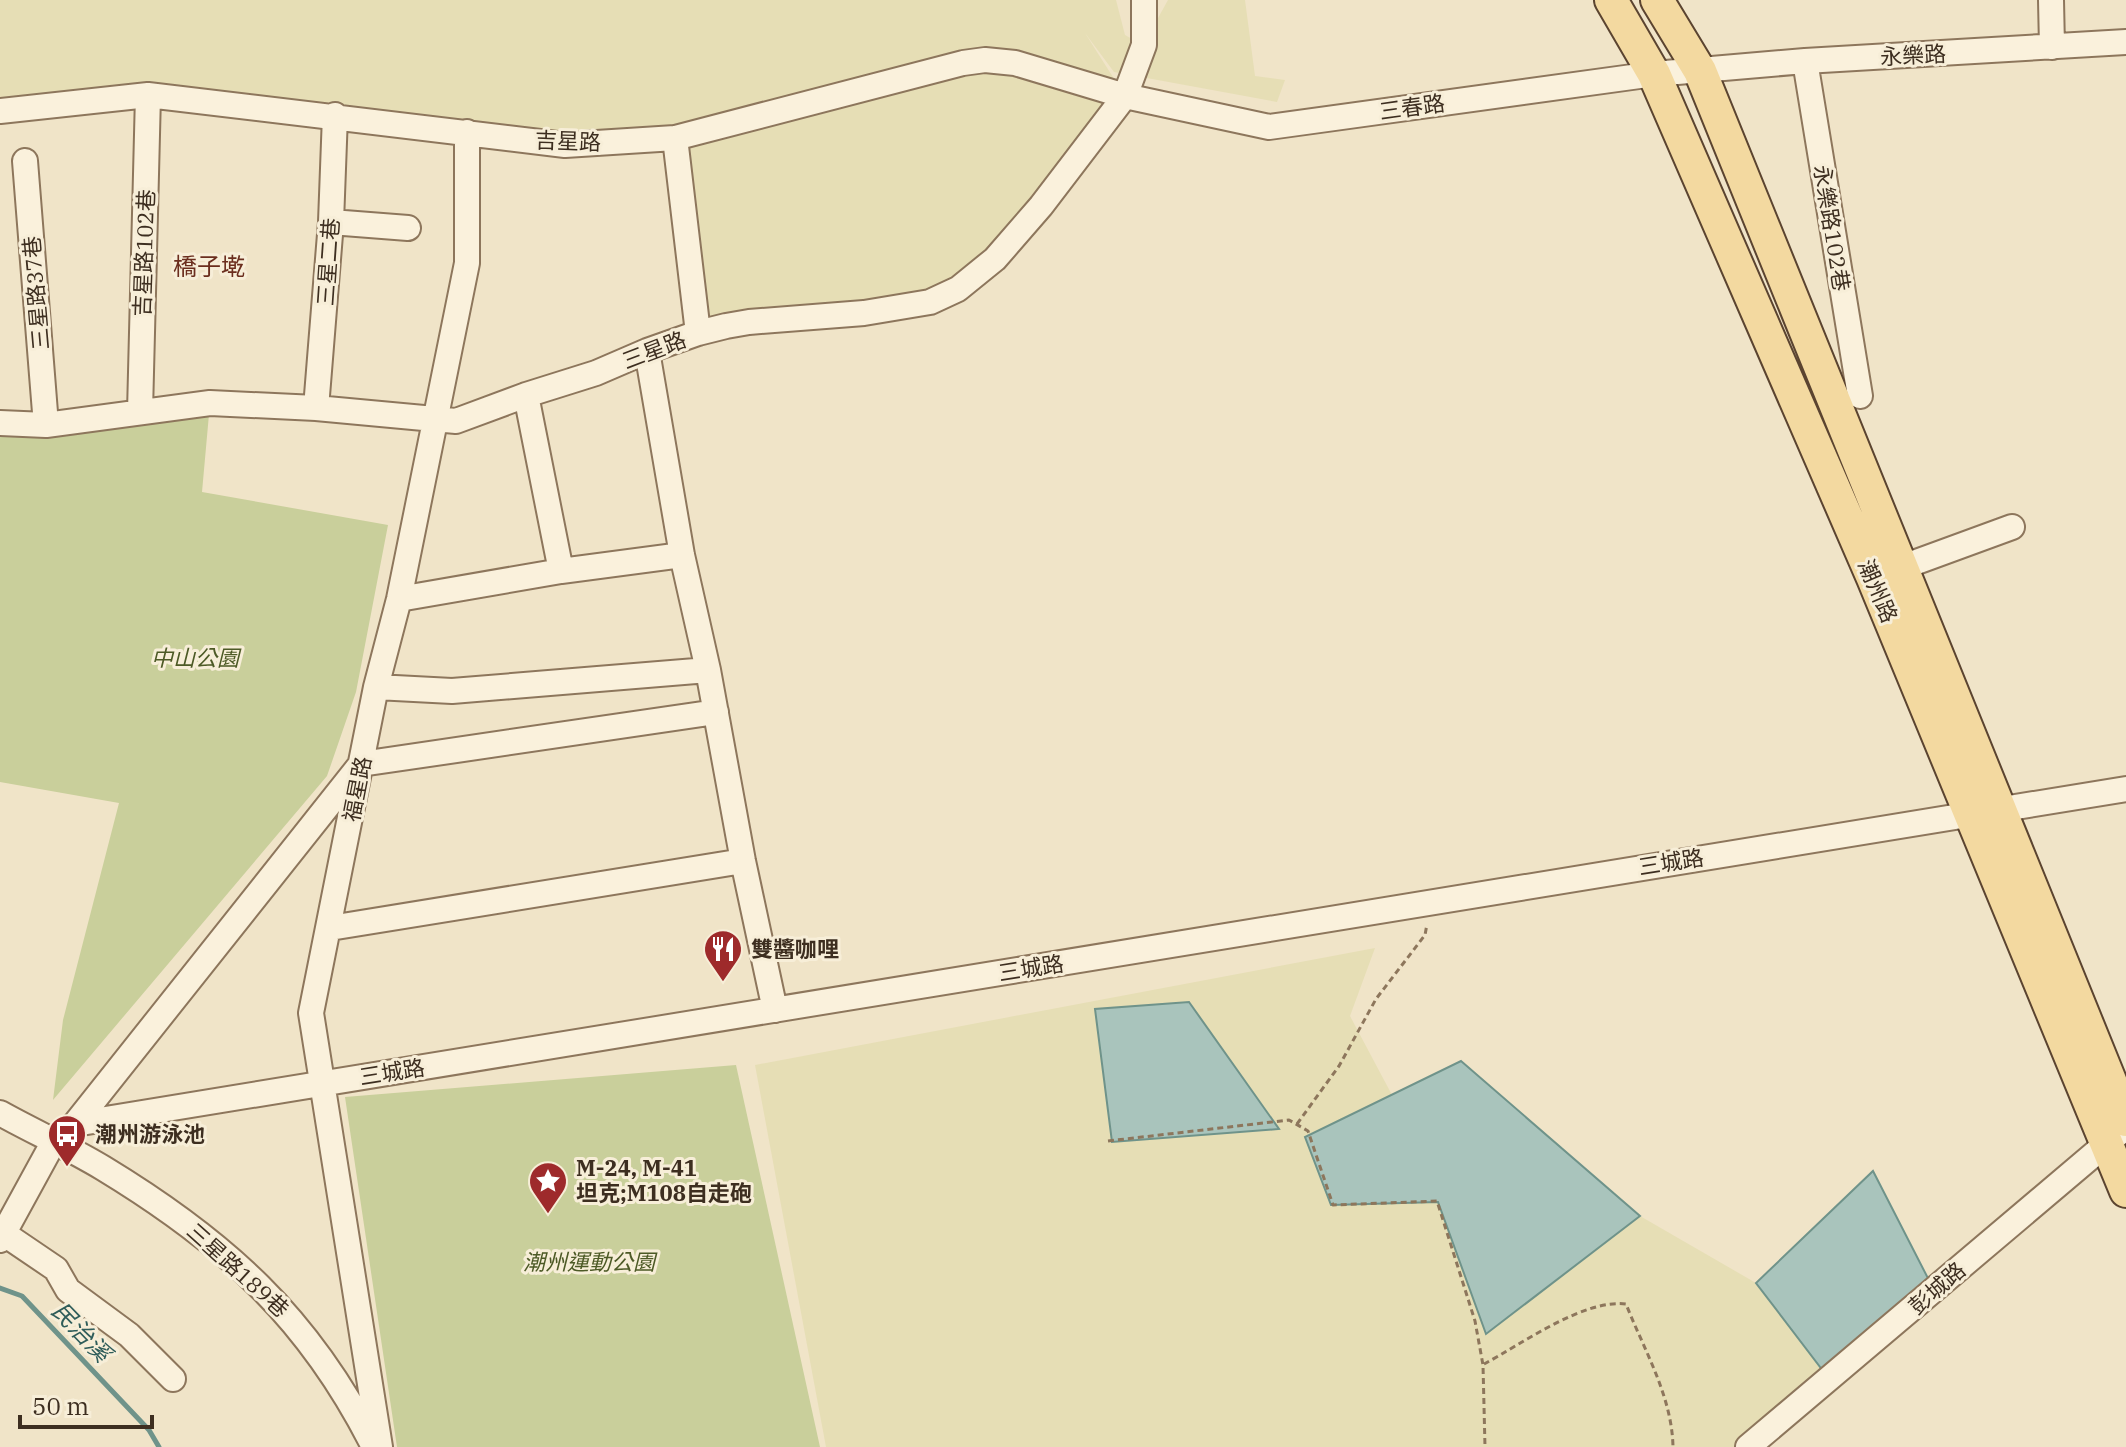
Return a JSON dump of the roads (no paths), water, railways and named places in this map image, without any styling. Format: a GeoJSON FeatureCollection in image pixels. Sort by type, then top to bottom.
{"type":"FeatureCollection","features":[{"type":"Feature","properties":{"kind":"main road","name":"潮州路"},"geometry":{"type":"LineString","coordinates":[[1611,0],[1654,74],[1873,578],[1984,811],[2120,1130],[2126,1191]]}},
{"type":"Feature","properties":{"kind":"main road","name":"潮州路"},"geometry":{"type":"LineString","coordinates":[[1657,0],[1700,71],[1900,568],[1984,811]]}},
{"type":"Feature","properties":{"kind":"street","name":"三星路"},"geometry":{"type":"LineString","coordinates":[[0,423],[46,425],[210,403],[316,408],[456,421],[596,373],[698,333],[749,322],[864,313],[930,302],[958,289],[995,259],[1041,206],[1125,96],[1144,45],[1144,0]]}},
{"type":"Feature","properties":{"kind":"street"},"geometry":{"type":"LineString","coordinates":[[2051,0],[2052,47]]}},
{"type":"Feature","properties":{"kind":"street","name":"永樂路"},"geometry":{"type":"LineString","coordinates":[[1700,71],[1805,61],[2126,42]]}},
{"type":"Feature","properties":{"kind":"street","name":"吉星路"},"geometry":{"type":"LineString","coordinates":[[0,111],[148,95],[335,115],[565,145],[675,138],[963,63],[985,60],[1015,63],[1125,96]]}},
{"type":"Feature","properties":{"kind":"street","name":"永樂路102巷"},"geometry":{"type":"LineString","coordinates":[[1805,61],[1860,396]]}},
{"type":"Feature","properties":{"kind":"street","name":"三春路"},"geometry":{"type":"LineString","coordinates":[[1125,96],[1269,127],[1654,74],[1700,71]]}},
{"type":"Feature","properties":{"kind":"street","name":"吉星路102巷"},"geometry":{"type":"LineString","coordinates":[[140,412],[148,95]]}},
{"type":"Feature","properties":{"kind":"street","name":"三星二巷"},"geometry":{"type":"LineString","coordinates":[[316,408],[331,222],[335,115]]}},
{"type":"Feature","properties":{"kind":"street","name":"福星路"},"geometry":{"type":"LineString","coordinates":[[380,1447],[311,1013],[376,687],[399,599],[467,263],[467,132]]}},
{"type":"Feature","properties":{"kind":"street"},"geometry":{"type":"LineString","coordinates":[[675,138],[698,333]]}},
{"type":"Feature","properties":{"kind":"street","name":"三星路37巷"},"geometry":{"type":"LineString","coordinates":[[25,161],[46,425]]}},
{"type":"Feature","properties":{"kind":"street"},"geometry":{"type":"LineString","coordinates":[[331,222],[408,228]]}},
{"type":"Feature","properties":{"kind":"street"},"geometry":{"type":"LineString","coordinates":[[647,351],[682,555],[708,670],[743,861],[775,1010]]}},
{"type":"Feature","properties":{"kind":"street"},"geometry":{"type":"LineString","coordinates":[[526,395],[561,571]]}},
{"type":"Feature","properties":{"kind":"street"},"geometry":{"type":"LineString","coordinates":[[1900,568],[2012,527]]}},
{"type":"Feature","properties":{"kind":"street"},"geometry":{"type":"LineString","coordinates":[[399,599],[561,571],[682,555]]}},
{"type":"Feature","properties":{"kind":"street"},"geometry":{"type":"LineString","coordinates":[[376,687],[452,691],[708,670]]}},
{"type":"Feature","properties":{"kind":"street"},"geometry":{"type":"LineString","coordinates":[[173,1379],[129,1335],[68,1290],[56,1269],[1,1235],[53,1143],[75,1124],[361,764],[716,712]]}},
{"type":"Feature","properties":{"kind":"street","name":"三城路"},"geometry":{"type":"LineString","coordinates":[[75,1124],[2126,789]]}},
{"type":"Feature","properties":{"kind":"street"},"geometry":{"type":"LineString","coordinates":[[330,928],[743,861]]}},
{"type":"Feature","properties":{"kind":"street"},"geometry":{"type":"LineString","coordinates":[[0,1113],[53,1143]]}},
{"type":"Feature","properties":{"kind":"street","name":"彭城路"},"geometry":{"type":"LineString","coordinates":[[1748,1447],[2120,1130]]}},
{"type":"Feature","properties":{"kind":"street","name":"三星路189巷"},"geometry":{"type":"LineString","coordinates":[[53,1143],[101,1166],[183,1220],[256,1281],[293,1320],[313,1347],[355,1410],[374,1447]]}},
{"type":"Feature","properties":{"kind":"water"},"geometry":{"type":"Polygon","coordinates":[[[1189,1002],[1279,1129],[1112,1142],[1095,1009],[1189,1002]]]}},
{"type":"Feature","properties":{"kind":"water"},"geometry":{"type":"Polygon","coordinates":[[[1461,1061],[1640,1216],[1486,1334],[1438,1202],[1331,1205],[1305,1137],[1461,1061]]]}},
{"type":"Feature","properties":{"kind":"water"},"geometry":{"type":"Polygon","coordinates":[[[1873,1171],[1934,1290],[1830,1380],[1756,1283],[1873,1171]]]}},
{"type":"Feature","properties":{"kind":"waterway","name":"民治溪"},"geometry":{"type":"LineString","coordinates":[[0,1288],[22,1296],[149,1430],[159,1447]]}},
{"type":"Feature","properties":{"kind":"place","name":"雙醬咖哩"},"geometry":{"type":"Point","coordinates":[723,983]}},
{"type":"Feature","properties":{"kind":"place","name":"潮州游泳池"},"geometry":{"type":"Point","coordinates":[67,1168]}},
{"type":"Feature","properties":{"kind":"place","name":"M-24, M-41 坦克;M108自走砲"},"geometry":{"type":"Point","coordinates":[548,1215]}},
{"type":"Feature","properties":{"kind":"district","name":"橋子墘"},"geometry":{"type":"Point","coordinates":[209,267]}},
{"type":"Feature","properties":{"kind":"park label","name":"中山公園"},"geometry":{"type":"Point","coordinates":[195,658]}},
{"type":"Feature","properties":{"kind":"park label","name":"潮州運動公園"},"geometry":{"type":"Point","coordinates":[589,1262]}}]}
